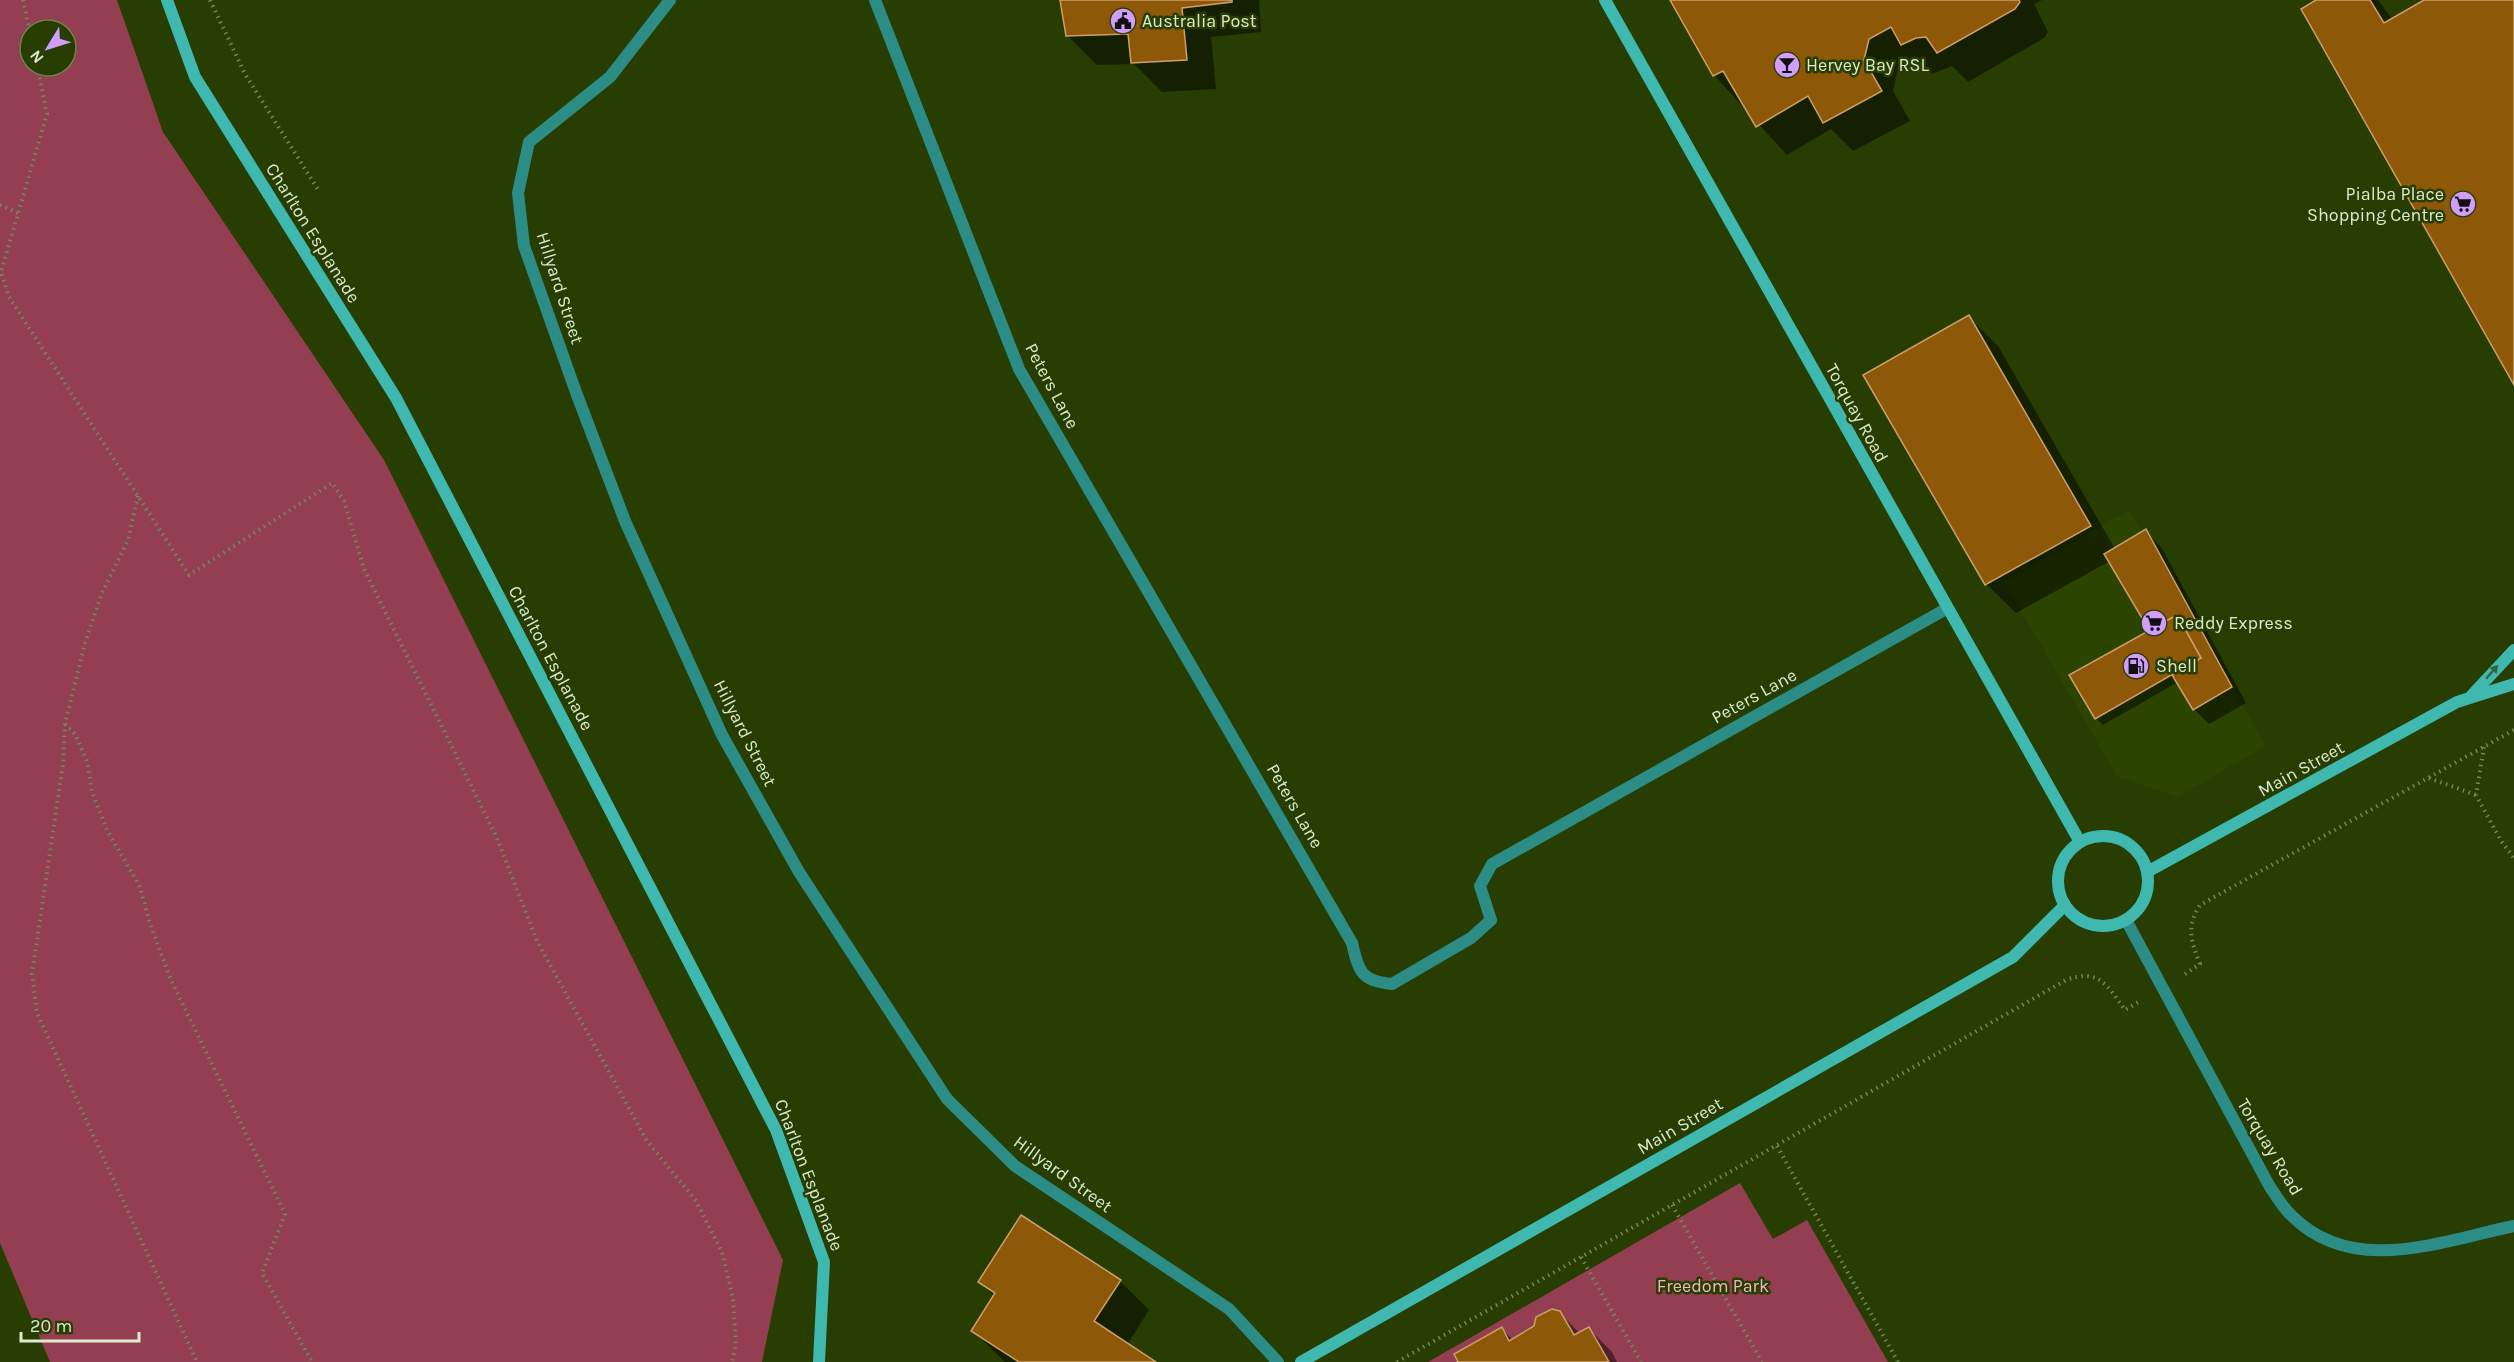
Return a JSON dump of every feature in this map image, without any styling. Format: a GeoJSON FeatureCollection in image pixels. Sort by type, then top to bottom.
{"type":"FeatureCollection","features":[{"type":"Feature","properties":{"kind":"street","name":"Charlton Esplanade"},"geometry":{"type":"LineString","coordinates":[[166,0],[195,78],[226,132],[396,398],[776,1131],[824,1262],[819,1362]]}},
{"type":"Feature","properties":{"kind":"street","name":"Hillyard Street"},"geometry":{"type":"LineString","coordinates":[[670,0],[610,77],[529,142],[518,193],[524,246],[577,395],[630,532],[722,735],[794,863],[947,1099],[1015,1166],[1229,1309],[1278,1362]]}},
{"type":"Feature","properties":{"kind":"street","name":"Peters Lane"},"geometry":{"type":"LineString","coordinates":[[875,0],[1019,369],[1352,943],[1357,965],[1364,977],[1378,983],[1392,984],[1471,938],[1491,920],[1480,886],[1492,864],[1946,609]]}},
{"type":"Feature","properties":{"kind":"street","name":"Torquay Road"},"geometry":{"type":"LineString","coordinates":[[1605,0],[1946,609],[2080,842]]}},
{"type":"Feature","properties":{"kind":"street","name":"Main Street"},"geometry":{"type":"LineString","coordinates":[[2471,696],[2514,650]]}},
{"type":"Feature","properties":{"kind":"street","name":"Main Street"},"geometry":{"type":"LineString","coordinates":[[2147,872],[2471,696],[2514,684]]}},
{"type":"Feature","properties":{"kind":"street"},"geometry":{"type":"LineString","coordinates":[[2104,836],[2126,843],[2143,861],[2148,886],[2137,911],[2126,920],[2113,925],[2085,923],[2065,905],[2060,894],[2059,870],[2070,849],[2080,842],[2104,836]]}},
{"type":"Feature","properties":{"kind":"street","name":"Main Street"},"geometry":{"type":"LineString","coordinates":[[1301,1362],[2013,957],[2065,905]]}},
{"type":"Feature","properties":{"kind":"street","name":"Torquay Road"},"geometry":{"type":"LineString","coordinates":[[2126,920],[2270,1187],[2292,1216],[2318,1236],[2343,1248],[2368,1252],[2395,1251],[2514,1226]]}},
{"type":"Feature","properties":{"kind":"path"},"geometry":{"type":"LineString","coordinates":[[23,0],[27,18]]}},
{"type":"Feature","properties":{"kind":"path"},"geometry":{"type":"LineString","coordinates":[[210,0],[245,74],[319,191]]}},
{"type":"Feature","properties":{"kind":"path"},"geometry":{"type":"LineString","coordinates":[[39,78],[46,114],[1,272],[9,297],[189,575],[332,483],[344,501],[364,569],[496,836],[537,941],[646,1141],[696,1201],[722,1252],[733,1298],[736,1345],[732,1362]]}},
{"type":"Feature","properties":{"kind":"path"},"geometry":{"type":"LineString","coordinates":[[0,205],[18,213]]}},
{"type":"Feature","properties":{"kind":"path"},"geometry":{"type":"LineString","coordinates":[[138,496],[128,540],[102,593],[85,643],[65,724],[63,764],[32,974],[37,1013],[197,1362]]}},
{"type":"Feature","properties":{"kind":"path"},"geometry":{"type":"LineString","coordinates":[[65,724],[75,735],[87,761],[92,792],[107,830],[140,887],[150,924],[171,980],[285,1214],[262,1273],[312,1362]]}},
{"type":"Feature","properties":{"kind":"path"},"geometry":{"type":"LineString","coordinates":[[1397,1362],[2066,980],[2080,975],[2096,976],[2125,1010],[2200,964],[2190,929],[2193,916],[2200,905],[2514,730]]}},
{"type":"Feature","properties":{"kind":"path"},"geometry":{"type":"LineString","coordinates":[[2484,747],[2476,795],[2501,841],[2514,858]]}},
{"type":"Feature","properties":{"kind":"path"},"geometry":{"type":"LineString","coordinates":[[2428,778],[2476,795]]}},
{"type":"Feature","properties":{"kind":"path"},"geometry":{"type":"LineString","coordinates":[[1776,1145],[1898,1362]]}},
{"type":"Feature","properties":{"kind":"path"},"geometry":{"type":"LineString","coordinates":[[1672,1205],[1762,1362]]}},
{"type":"Feature","properties":{"kind":"path"},"geometry":{"type":"LineString","coordinates":[[1581,1257],[1641,1362]]}},
{"type":"Feature","properties":{"kind":"shaded area"},"geometry":{"type":"Polygon","coordinates":[[[2129,510],[2266,746],[2177,797],[2117,776],[2004,582],[2129,510]]]}},
{"type":"Feature","properties":{"kind":"green space"},"geometry":{"type":"Polygon","coordinates":[[[0,0],[117,0],[163,132],[384,460],[783,1260],[762,1362],[50,1362],[0,1243],[0,0]]]}},
{"type":"Feature","properties":{"kind":"green space","name":"Freedom Park"},"geometry":{"type":"Polygon","coordinates":[[[1740,1183],[1773,1239],[1807,1220],[1888,1362],[1428,1362],[1740,1183]]]}},
{"type":"Feature","properties":{"kind":"building","name":"Australia Post"},"geometry":{"type":"Polygon","coordinates":[[[1060,0],[1232,0],[1232,2],[1182,8],[1187,60],[1131,63],[1128,34],[1066,36],[1060,0]]]}},
{"type":"Feature","properties":{"kind":"building","name":"Hervey Bay RSL"},"geometry":{"type":"Polygon","coordinates":[[[1670,0],[2019,0],[2020,2],[2015,9],[1937,53],[1926,37],[1916,38],[1901,45],[1891,27],[1869,39],[1864,60],[1882,91],[1823,123],[1808,96],[1756,127],[1723,71],[1713,76],[1670,0]]]}},
{"type":"Feature","properties":{"kind":"building","name":"Pialba Place Shopping Centre"},"geometry":{"type":"Polygon","coordinates":[[[2316,0],[2370,0],[2384,23],[2424,0],[2514,0],[2514,385],[2301,9],[2316,0]]]}},
{"type":"Feature","properties":{"kind":"building"},"geometry":{"type":"Polygon","coordinates":[[[1969,315],[2091,526],[1985,585],[1863,375],[1969,315]]]}},
{"type":"Feature","properties":{"kind":"building","name":"Reddy Express"},"geometry":{"type":"Polygon","coordinates":[[[2146,529],[2232,687],[2193,710],[2172,675],[2201,658],[2177,615],[2149,630],[2104,554],[2146,529]]]}},
{"type":"Feature","properties":{"kind":"building","name":"Shell"},"geometry":{"type":"Polygon","coordinates":[[[2177,615],[2201,658],[2095,719],[2069,675],[2177,615]]]}},
{"type":"Feature","properties":{"kind":"building"},"geometry":{"type":"Polygon","coordinates":[[[1021,1215],[1121,1280],[1094,1321],[1156,1362],[1019,1362],[971,1331],[995,1293],[978,1282],[1021,1215]]]}},
{"type":"Feature","properties":{"kind":"building"},"geometry":{"type":"Polygon","coordinates":[[[1552,1309],[1560,1311],[1574,1335],[1589,1327],[1609,1362],[1458,1362],[1454,1354],[1502,1327],[1509,1341],[1534,1326],[1536,1317],[1552,1309]]]}},
{"type":"Feature","properties":{"kind":"place","name":"Australia Post"},"geometry":{"type":"Point","coordinates":[1123,21]}},
{"type":"Feature","properties":{"kind":"place","name":"Hervey Bay RSL"},"geometry":{"type":"Point","coordinates":[1787,65]}},
{"type":"Feature","properties":{"kind":"place","name":"Pialba Place Shopping Centre"},"geometry":{"type":"Point","coordinates":[2463,204]}},
{"type":"Feature","properties":{"kind":"place","name":"Reddy Express"},"geometry":{"type":"Point","coordinates":[2154,623]}},
{"type":"Feature","properties":{"kind":"place","name":"Shell"},"geometry":{"type":"Point","coordinates":[2136,666]}}]}
